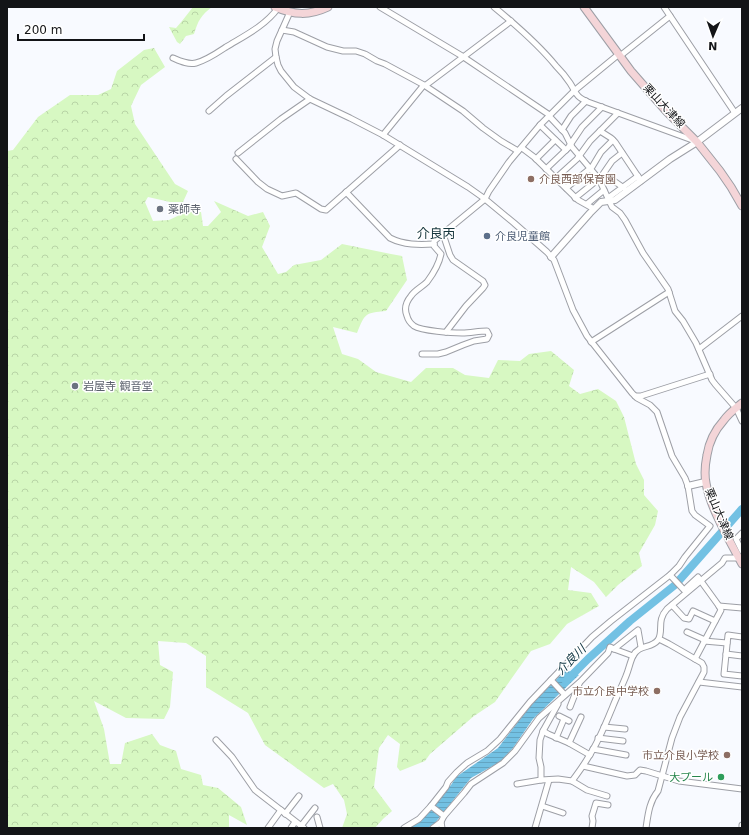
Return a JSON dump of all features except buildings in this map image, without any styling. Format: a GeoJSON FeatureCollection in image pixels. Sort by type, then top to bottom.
{"type":"FeatureCollection","features":[{"type":"Feature","properties":{"kind":"main road"},"geometry":{"type":"LineString","coordinates":[[276,8],[304,14],[314,13],[328,7]]}},
{"type":"Feature","properties":{"kind":"main road","name":"栗山大津線"},"geometry":{"type":"LineString","coordinates":[[584,7],[631,71],[666,111],[697,142],[724,176],[742,206]]}},
{"type":"Feature","properties":{"kind":"main road","name":"栗山大津線"},"geometry":{"type":"LineString","coordinates":[[739,406],[723,420],[713,435],[708,449],[705,468],[705,482],[711,501],[727,536],[741,553]]}},
{"type":"Feature","properties":{"kind":"street"},"geometry":{"type":"LineString","coordinates":[[380,7],[463,57],[548,114],[562,130],[579,157],[599,179],[612,207],[623,216],[669,292],[675,311],[683,321],[698,348],[715,384],[739,406],[742,421]]}},
{"type":"Feature","properties":{"kind":"street"},"geometry":{"type":"LineString","coordinates":[[494,7],[537,45],[569,82],[576,95],[586,101],[697,142]]}},
{"type":"Feature","properties":{"kind":"street"},"geometry":{"type":"LineString","coordinates":[[664,7],[735,113]]}},
{"type":"Feature","properties":{"kind":"street"},"geometry":{"type":"LineString","coordinates":[[173,58],[186,63],[195,63],[208,58],[263,23],[273,14],[276,8]]}},
{"type":"Feature","properties":{"kind":"street"},"geometry":{"type":"LineString","coordinates":[[290,12],[275,49],[281,71],[294,87],[310,99],[383,135],[468,187],[514,223],[552,257],[573,310],[580,325],[591,342],[635,396],[650,405],[657,412],[672,456],[688,486],[692,510],[695,515],[710,526]]}},
{"type":"Feature","properties":{"kind":"street"},"geometry":{"type":"LineString","coordinates":[[434,244],[434,241],[485,199],[509,162],[540,125],[574,91],[670,16]]}},
{"type":"Feature","properties":{"kind":"street"},"geometry":{"type":"LineString","coordinates":[[383,135],[424,85],[511,22]]}},
{"type":"Feature","properties":{"kind":"street"},"geometry":{"type":"LineString","coordinates":[[282,30],[294,32],[327,47],[343,51],[356,51],[365,54],[424,85],[463,111],[501,141],[520,149],[536,159],[575,198],[594,209]]}},
{"type":"Feature","properties":{"kind":"street"},"geometry":{"type":"LineString","coordinates":[[209,110],[276,57]]}},
{"type":"Feature","properties":{"kind":"street"},"geometry":{"type":"LineString","coordinates":[[238,153],[281,119],[310,99]]}},
{"type":"Feature","properties":{"kind":"street"},"geometry":{"type":"LineString","coordinates":[[562,130],[571,116],[586,101]]}},
{"type":"Feature","properties":{"kind":"street"},"geometry":{"type":"LineString","coordinates":[[546,169],[566,150],[582,127],[602,107]]}},
{"type":"Feature","properties":{"kind":"street"},"geometry":{"type":"LineString","coordinates":[[552,257],[601,202],[615,200],[625,189],[639,178],[697,142],[742,108]]}},
{"type":"Feature","properties":{"kind":"street"},"geometry":{"type":"LineString","coordinates":[[556,178],[579,157],[590,141],[618,113]]}},
{"type":"Feature","properties":{"kind":"street"},"geometry":{"type":"LineString","coordinates":[[540,125],[566,150]]}},
{"type":"Feature","properties":{"kind":"street"},"geometry":{"type":"LineString","coordinates":[[600,131],[613,140],[639,178]]}},
{"type":"Feature","properties":{"kind":"street"},"geometry":{"type":"LineString","coordinates":[[536,159],[555,140]]}},
{"type":"Feature","properties":{"kind":"street"},"geometry":{"type":"LineString","coordinates":[[566,188],[590,168],[601,152],[613,140]]}},
{"type":"Feature","properties":{"kind":"street"},"geometry":{"type":"LineString","coordinates":[[236,159],[258,182],[267,189],[282,196],[296,193],[326,210],[400,145]]}},
{"type":"Feature","properties":{"kind":"street"},"geometry":{"type":"LineString","coordinates":[[575,198],[599,179],[612,161],[622,153]]}},
{"type":"Feature","properties":{"kind":"street"},"geometry":{"type":"LineString","coordinates":[[604,174],[625,189]]}},
{"type":"Feature","properties":{"kind":"street"},"geometry":{"type":"LineString","coordinates":[[587,204],[604,190]]}},
{"type":"Feature","properties":{"kind":"street"},"geometry":{"type":"LineString","coordinates":[[346,192],[390,238],[398,242],[410,244],[434,244]]}},
{"type":"Feature","properties":{"kind":"street"},"geometry":{"type":"LineString","coordinates":[[443,234],[450,255],[454,260],[483,281],[484,285],[446,332]]}},
{"type":"Feature","properties":{"kind":"street"},"geometry":{"type":"LineString","coordinates":[[422,354],[438,354],[446,352],[487,338],[489,335],[487,331],[464,333],[424,330],[412,325],[408,320],[405,312],[406,303],[410,297],[427,282],[440,260],[441,254],[434,244]]}},
{"type":"Feature","properties":{"kind":"street"},"geometry":{"type":"LineString","coordinates":[[591,342],[669,292]]}},
{"type":"Feature","properties":{"kind":"street"},"geometry":{"type":"LineString","coordinates":[[698,348],[742,316]]}},
{"type":"Feature","properties":{"kind":"street"},"geometry":{"type":"LineString","coordinates":[[635,396],[641,396],[710,374]]}},
{"type":"Feature","properties":{"kind":"street"},"geometry":{"type":"LineString","coordinates":[[688,486],[705,482]]}},
{"type":"Feature","properties":{"kind":"street"},"geometry":{"type":"LineString","coordinates":[[404,828],[419,819],[446,788],[448,782],[457,772],[467,763],[487,751],[500,739],[530,702],[552,682],[592,637],[611,621],[672,576],[685,557],[718,517]]}},
{"type":"Feature","properties":{"kind":"street"},"geometry":{"type":"LineString","coordinates":[[667,609],[722,563],[725,558],[741,553],[736,539],[742,533]]}},
{"type":"Feature","properties":{"kind":"street"},"geometry":{"type":"LineString","coordinates":[[672,576],[683,589]]}},
{"type":"Feature","properties":{"kind":"street"},"geometry":{"type":"LineString","coordinates":[[572,781],[590,755],[604,727],[636,651],[651,645],[659,639],[662,617],[667,609],[666,607],[683,589],[698,577],[721,610],[695,659]]}},
{"type":"Feature","properties":{"kind":"street"},"geometry":{"type":"LineString","coordinates":[[672,605],[684,618],[690,619],[693,611],[715,621]]}},
{"type":"Feature","properties":{"kind":"street"},"geometry":{"type":"LineString","coordinates":[[719,606],[742,608]]}},
{"type":"Feature","properties":{"kind":"street"},"geometry":{"type":"LineString","coordinates":[[614,649],[638,630],[641,648]]}},
{"type":"Feature","properties":{"kind":"street"},"geometry":{"type":"LineString","coordinates":[[687,632],[704,641],[728,643]]}},
{"type":"Feature","properties":{"kind":"street"},"geometry":{"type":"LineString","coordinates":[[742,637],[728,636],[724,674],[742,676]]}},
{"type":"Feature","properties":{"kind":"street"},"geometry":{"type":"LineString","coordinates":[[646,828],[650,807],[653,798],[658,791],[672,738],[680,717],[704,672],[702,663],[659,639]]}},
{"type":"Feature","properties":{"kind":"street"},"geometry":{"type":"LineString","coordinates":[[433,828],[441,825],[443,815],[471,784],[503,763],[515,751],[539,718],[580,682],[608,653],[610,648],[633,656]]}},
{"type":"Feature","properties":{"kind":"street"},"geometry":{"type":"LineString","coordinates":[[726,654],[742,656]]}},
{"type":"Feature","properties":{"kind":"street"},"geometry":{"type":"LineString","coordinates":[[552,682],[563,697]]}},
{"type":"Feature","properties":{"kind":"street"},"geometry":{"type":"LineString","coordinates":[[570,707],[580,682]]}},
{"type":"Feature","properties":{"kind":"street"},"geometry":{"type":"LineString","coordinates":[[699,682],[742,686]]}},
{"type":"Feature","properties":{"kind":"street"},"geometry":{"type":"LineString","coordinates":[[541,780],[539,758],[540,740],[543,731],[563,697]]}},
{"type":"Feature","properties":{"kind":"street"},"geometry":{"type":"LineString","coordinates":[[569,743],[581,717]]}},
{"type":"Feature","properties":{"kind":"street"},"geometry":{"type":"LineString","coordinates":[[556,738],[564,719]]}},
{"type":"Feature","properties":{"kind":"street"},"geometry":{"type":"LineString","coordinates":[[604,727],[625,729]]}},
{"type":"Feature","properties":{"kind":"street"},"geometry":{"type":"LineString","coordinates":[[543,731],[590,755]]}},
{"type":"Feature","properties":{"kind":"street"},"geometry":{"type":"LineString","coordinates":[[598,738],[623,741]]}},
{"type":"Feature","properties":{"kind":"street"},"geometry":{"type":"LineString","coordinates":[[216,740],[232,757],[256,790],[302,827],[315,808]]}},
{"type":"Feature","properties":{"kind":"street"},"geometry":{"type":"LineString","coordinates":[[593,749],[626,755]]}},
{"type":"Feature","properties":{"kind":"street"},"geometry":{"type":"LineString","coordinates":[[583,766],[627,776],[635,775],[640,770],[679,782],[742,789]]}},
{"type":"Feature","properties":{"kind":"street"},"geometry":{"type":"LineString","coordinates":[[517,784],[558,779],[572,781],[586,790],[607,796]]}},
{"type":"Feature","properties":{"kind":"street"},"geometry":{"type":"LineString","coordinates":[[535,828],[549,780]]}},
{"type":"Feature","properties":{"kind":"street"},"geometry":{"type":"LineString","coordinates":[[268,828],[299,796]]}},
{"type":"Feature","properties":{"kind":"street"},"geometry":{"type":"LineString","coordinates":[[592,828],[592,816],[596,803],[608,805]]}},
{"type":"Feature","properties":{"kind":"street"},"geometry":{"type":"LineString","coordinates":[[431,806],[443,815]]}},
{"type":"Feature","properties":{"kind":"street"},"geometry":{"type":"LineString","coordinates":[[542,806],[563,813]]}},
{"type":"Feature","properties":{"kind":"street"},"geometry":{"type":"LineString","coordinates":[[318,817],[320,828]]}},
{"type":"Feature","properties":{"kind":"street"},"geometry":{"type":"LineString","coordinates":[[291,828],[295,822]]}},
{"type":"Feature","properties":{"kind":"green space"},"geometry":{"type":"Polygon","coordinates":[[[193,7],[212,7],[200,19],[194,34],[186,36],[180,44],[177,42],[169,27],[176,28],[193,7]]]}},
{"type":"Feature","properties":{"kind":"green space"},"geometry":{"type":"Polygon","coordinates":[[[154,48],[165,67],[141,85],[131,106],[135,124],[175,184],[188,191],[183,202],[170,202],[148,197],[145,202],[153,221],[169,220],[186,212],[201,212],[203,226],[208,226],[221,212],[214,201],[248,216],[263,212],[270,226],[262,247],[278,274],[286,272],[294,265],[321,260],[342,244],[402,256],[407,280],[386,311],[374,312],[367,315],[362,321],[357,333],[333,327],[342,354],[358,359],[376,372],[411,382],[426,368],[453,368],[465,375],[489,378],[498,360],[520,361],[529,354],[551,351],[574,370],[569,386],[580,394],[598,389],[616,401],[624,417],[636,464],[644,480],[644,495],[658,511],[655,525],[639,553],[642,566],[618,585],[606,597],[594,582],[571,567],[568,590],[591,593],[599,606],[567,624],[550,644],[531,651],[495,702],[474,716],[430,754],[425,761],[400,771],[397,767],[400,744],[388,735],[379,748],[374,787],[392,811],[375,828],[342,828],[347,814],[344,800],[333,784],[324,788],[265,745],[248,713],[206,687],[206,656],[186,643],[158,641],[160,665],[173,672],[170,707],[164,719],[126,718],[94,701],[104,729],[110,764],[121,764],[125,743],[152,734],[160,745],[176,751],[181,769],[201,775],[203,785],[218,788],[241,807],[247,825],[229,815],[229,828],[7,828],[7,151],[13,150],[38,117],[70,95],[98,95],[111,89],[117,71],[144,50],[154,48]]]}},
{"type":"Feature","properties":{"kind":"water"},"geometry":{"type":"Polygon","coordinates":[[[566,670],[579,675],[533,719],[513,748],[500,762],[471,778],[435,823],[428,828],[407,828],[434,804],[456,777],[498,748],[534,701],[566,670]]]}},
{"type":"Feature","properties":{"kind":"waterway","name":"介良川"},"geometry":{"type":"LineString","coordinates":[[566,681],[630,621],[675,585],[742,509]]}},
{"type":"Feature","properties":{"kind":"place","name":"介良西部保育園"},"geometry":{"type":"Point","coordinates":[531,179]}},
{"type":"Feature","properties":{"kind":"place","name":"薬師寺"},"geometry":{"type":"Point","coordinates":[160,209]}},
{"type":"Feature","properties":{"kind":"place","name":"介良児童館"},"geometry":{"type":"Point","coordinates":[487,236]}},
{"type":"Feature","properties":{"kind":"place","name":"岩屋寺 観音堂"},"geometry":{"type":"Point","coordinates":[75,386]}},
{"type":"Feature","properties":{"kind":"place","name":"市立介良中学校"},"geometry":{"type":"Point","coordinates":[657,691]}},
{"type":"Feature","properties":{"kind":"place","name":"市立介良小学校"},"geometry":{"type":"Point","coordinates":[727,755]}},
{"type":"Feature","properties":{"kind":"place","name":"大プール"},"geometry":{"type":"Point","coordinates":[721,777]}},
{"type":"Feature","properties":{"kind":"district","name":"介良丙"},"geometry":{"type":"Point","coordinates":[436,233]}}]}
